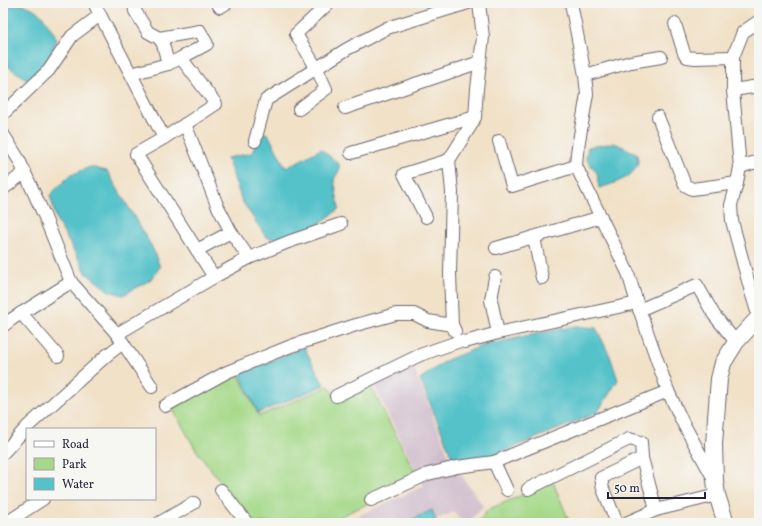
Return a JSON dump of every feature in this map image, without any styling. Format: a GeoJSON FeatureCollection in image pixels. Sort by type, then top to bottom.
{"type":"FeatureCollection","features":[{"type":"Feature","properties":{"kind":"main road"},"geometry":{"type":"LineString","coordinates":[[726,523],[716,488],[714,444],[719,380],[723,363],[736,342],[757,323]]}},
{"type":"Feature","properties":{"kind":"street"},"geometry":{"type":"LineString","coordinates":[[96,3],[100,15],[164,138]]}},
{"type":"Feature","properties":{"kind":"street"},"geometry":{"type":"LineString","coordinates":[[134,3],[135,11],[148,32],[159,38],[163,44],[168,64]]}},
{"type":"Feature","properties":{"kind":"street"},"geometry":{"type":"LineString","coordinates":[[217,3],[220,7],[227,3]]}},
{"type":"Feature","properties":{"kind":"street"},"geometry":{"type":"LineString","coordinates":[[299,109],[326,89],[296,34],[329,3]]}},
{"type":"Feature","properties":{"kind":"street"},"geometry":{"type":"LineString","coordinates":[[255,142],[266,100],[316,70],[347,49],[388,28],[468,3]]}},
{"type":"Feature","properties":{"kind":"street"},"geometry":{"type":"LineString","coordinates":[[426,216],[404,174],[449,160],[475,117],[483,37],[479,3]]}},
{"type":"Feature","properties":{"kind":"street"},"geometry":{"type":"LineString","coordinates":[[571,3],[585,75],[587,101],[576,153],[576,166],[628,273],[638,307],[668,390],[716,488],[656,510],[626,523]]}},
{"type":"Feature","properties":{"kind":"street"},"geometry":{"type":"LineString","coordinates":[[3,114],[49,70],[72,36],[100,15]]}},
{"type":"Feature","properties":{"kind":"street"},"geometry":{"type":"LineString","coordinates":[[757,323],[751,292],[731,212],[731,204],[740,167],[733,90],[733,57],[743,32],[759,21]]}},
{"type":"Feature","properties":{"kind":"street"},"geometry":{"type":"LineString","coordinates":[[675,24],[684,53],[687,57],[733,57]]}},
{"type":"Feature","properties":{"kind":"street"},"geometry":{"type":"LineString","coordinates":[[131,74],[168,64],[207,44],[200,31],[159,38]]}},
{"type":"Feature","properties":{"kind":"street"},"geometry":{"type":"LineString","coordinates":[[585,75],[631,62],[661,57]]}},
{"type":"Feature","properties":{"kind":"street"},"geometry":{"type":"LineString","coordinates":[[181,58],[216,104],[164,138],[136,154],[214,276]]}},
{"type":"Feature","properties":{"kind":"street"},"geometry":{"type":"LineString","coordinates":[[345,108],[480,62]]}},
{"type":"Feature","properties":{"kind":"street"},"geometry":{"type":"LineString","coordinates":[[733,90],[759,86]]}},
{"type":"Feature","properties":{"kind":"street"},"geometry":{"type":"LineString","coordinates":[[351,153],[475,117]]}},
{"type":"Feature","properties":{"kind":"street"},"geometry":{"type":"LineString","coordinates":[[658,117],[685,185],[688,188],[692,189],[737,183]]}},
{"type":"Feature","properties":{"kind":"street"},"geometry":{"type":"LineString","coordinates":[[185,124],[217,205],[231,232],[250,258]]}},
{"type":"Feature","properties":{"kind":"street"},"geometry":{"type":"LineString","coordinates":[[3,134],[25,172],[71,282],[120,338],[152,387]]}},
{"type":"Feature","properties":{"kind":"street"},"geometry":{"type":"LineString","coordinates":[[500,141],[512,186],[576,166]]}},
{"type":"Feature","properties":{"kind":"street"},"geometry":{"type":"LineString","coordinates":[[449,160],[452,192],[450,274],[452,325],[460,341]]}},
{"type":"Feature","properties":{"kind":"street"},"geometry":{"type":"LineString","coordinates":[[740,167],[759,161]]}},
{"type":"Feature","properties":{"kind":"street"},"geometry":{"type":"LineString","coordinates":[[3,189],[25,172]]}},
{"type":"Feature","properties":{"kind":"street"},"geometry":{"type":"LineString","coordinates":[[496,248],[602,217]]}},
{"type":"Feature","properties":{"kind":"street"},"geometry":{"type":"LineString","coordinates":[[26,428],[106,355],[120,338],[214,276],[250,258],[288,242],[341,224]]}},
{"type":"Feature","properties":{"kind":"street"},"geometry":{"type":"LineString","coordinates":[[197,250],[231,232]]}},
{"type":"Feature","properties":{"kind":"street"},"geometry":{"type":"LineString","coordinates":[[534,237],[542,278]]}},
{"type":"Feature","properties":{"kind":"street"},"geometry":{"type":"LineString","coordinates":[[495,277],[491,300],[498,333]]}},
{"type":"Feature","properties":{"kind":"street"},"geometry":{"type":"LineString","coordinates":[[5,322],[71,282]]}},
{"type":"Feature","properties":{"kind":"street"},"geometry":{"type":"LineString","coordinates":[[336,396],[420,355],[460,341],[465,342],[498,333],[638,307],[697,285],[714,315],[736,342]]}},
{"type":"Feature","properties":{"kind":"street"},"geometry":{"type":"LineString","coordinates":[[21,313],[58,356]]}},
{"type":"Feature","properties":{"kind":"street"},"geometry":{"type":"LineString","coordinates":[[164,406],[227,372],[291,346],[356,325],[396,314],[414,314],[428,321],[452,325]]}},
{"type":"Feature","properties":{"kind":"street"},"geometry":{"type":"LineString","coordinates":[[371,500],[428,474],[457,467],[494,462],[668,390]]}},
{"type":"Feature","properties":{"kind":"street"},"geometry":{"type":"LineString","coordinates":[[3,453],[26,428]]}},
{"type":"Feature","properties":{"kind":"street"},"geometry":{"type":"LineString","coordinates":[[528,489],[629,439],[638,440],[641,442],[642,458],[656,510]]}},
{"type":"Feature","properties":{"kind":"street"},"geometry":{"type":"LineString","coordinates":[[617,523],[603,489],[601,478],[642,458]]}},
{"type":"Feature","properties":{"kind":"street"},"geometry":{"type":"LineString","coordinates":[[494,462],[507,490]]}},
{"type":"Feature","properties":{"kind":"street"},"geometry":{"type":"LineString","coordinates":[[221,490],[247,523]]}},
{"type":"Feature","properties":{"kind":"street"},"geometry":{"type":"LineString","coordinates":[[6,523],[41,500]]}},
{"type":"Feature","properties":{"kind":"street"},"geometry":{"type":"LineString","coordinates":[[160,523],[194,503]]}},
{"type":"Feature","properties":{"kind":"shaded area"},"geometry":{"type":"Polygon","coordinates":[[[412,364],[450,459],[483,506],[468,523],[463,523],[454,512],[436,519],[432,510],[402,523],[343,523],[424,486],[373,384],[412,364]]]}},
{"type":"Feature","properties":{"kind":"green space"},"geometry":{"type":"Polygon","coordinates":[[[237,372],[259,416],[329,386],[336,400],[370,385],[419,480],[326,523],[253,523],[196,450],[172,408],[237,372]]]}},
{"type":"Feature","properties":{"kind":"green space"},"geometry":{"type":"Polygon","coordinates":[[[553,482],[570,523],[477,523],[489,509],[553,482]]]}},
{"type":"Feature","properties":{"kind":"water"},"geometry":{"type":"Polygon","coordinates":[[[11,5],[24,5],[35,10],[44,18],[57,39],[46,65],[29,81],[3,63],[3,14],[11,5]]]}},
{"type":"Feature","properties":{"kind":"water"},"geometry":{"type":"Polygon","coordinates":[[[260,132],[268,134],[286,168],[321,149],[339,164],[339,171],[334,179],[339,209],[315,227],[282,241],[266,237],[242,201],[227,158],[252,153],[260,132]]]}},
{"type":"Feature","properties":{"kind":"water"},"geometry":{"type":"Polygon","coordinates":[[[614,143],[636,153],[638,162],[636,168],[622,180],[599,188],[597,173],[586,159],[588,147],[614,143]]]}},
{"type":"Feature","properties":{"kind":"water"},"geometry":{"type":"Polygon","coordinates":[[[90,167],[107,171],[152,247],[160,267],[150,280],[123,295],[109,291],[87,274],[57,221],[50,195],[69,176],[90,167]]]}},
{"type":"Feature","properties":{"kind":"water"},"geometry":{"type":"Polygon","coordinates":[[[575,326],[596,328],[610,356],[618,380],[597,413],[485,459],[467,468],[452,457],[420,379],[447,360],[484,345],[575,326]]]}},
{"type":"Feature","properties":{"kind":"water"},"geometry":{"type":"Polygon","coordinates":[[[304,347],[324,385],[258,413],[240,374],[304,347]]]}},
{"type":"Feature","properties":{"kind":"water"},"geometry":{"type":"Polygon","coordinates":[[[432,510],[437,523],[404,523],[432,510]]]}}]}
